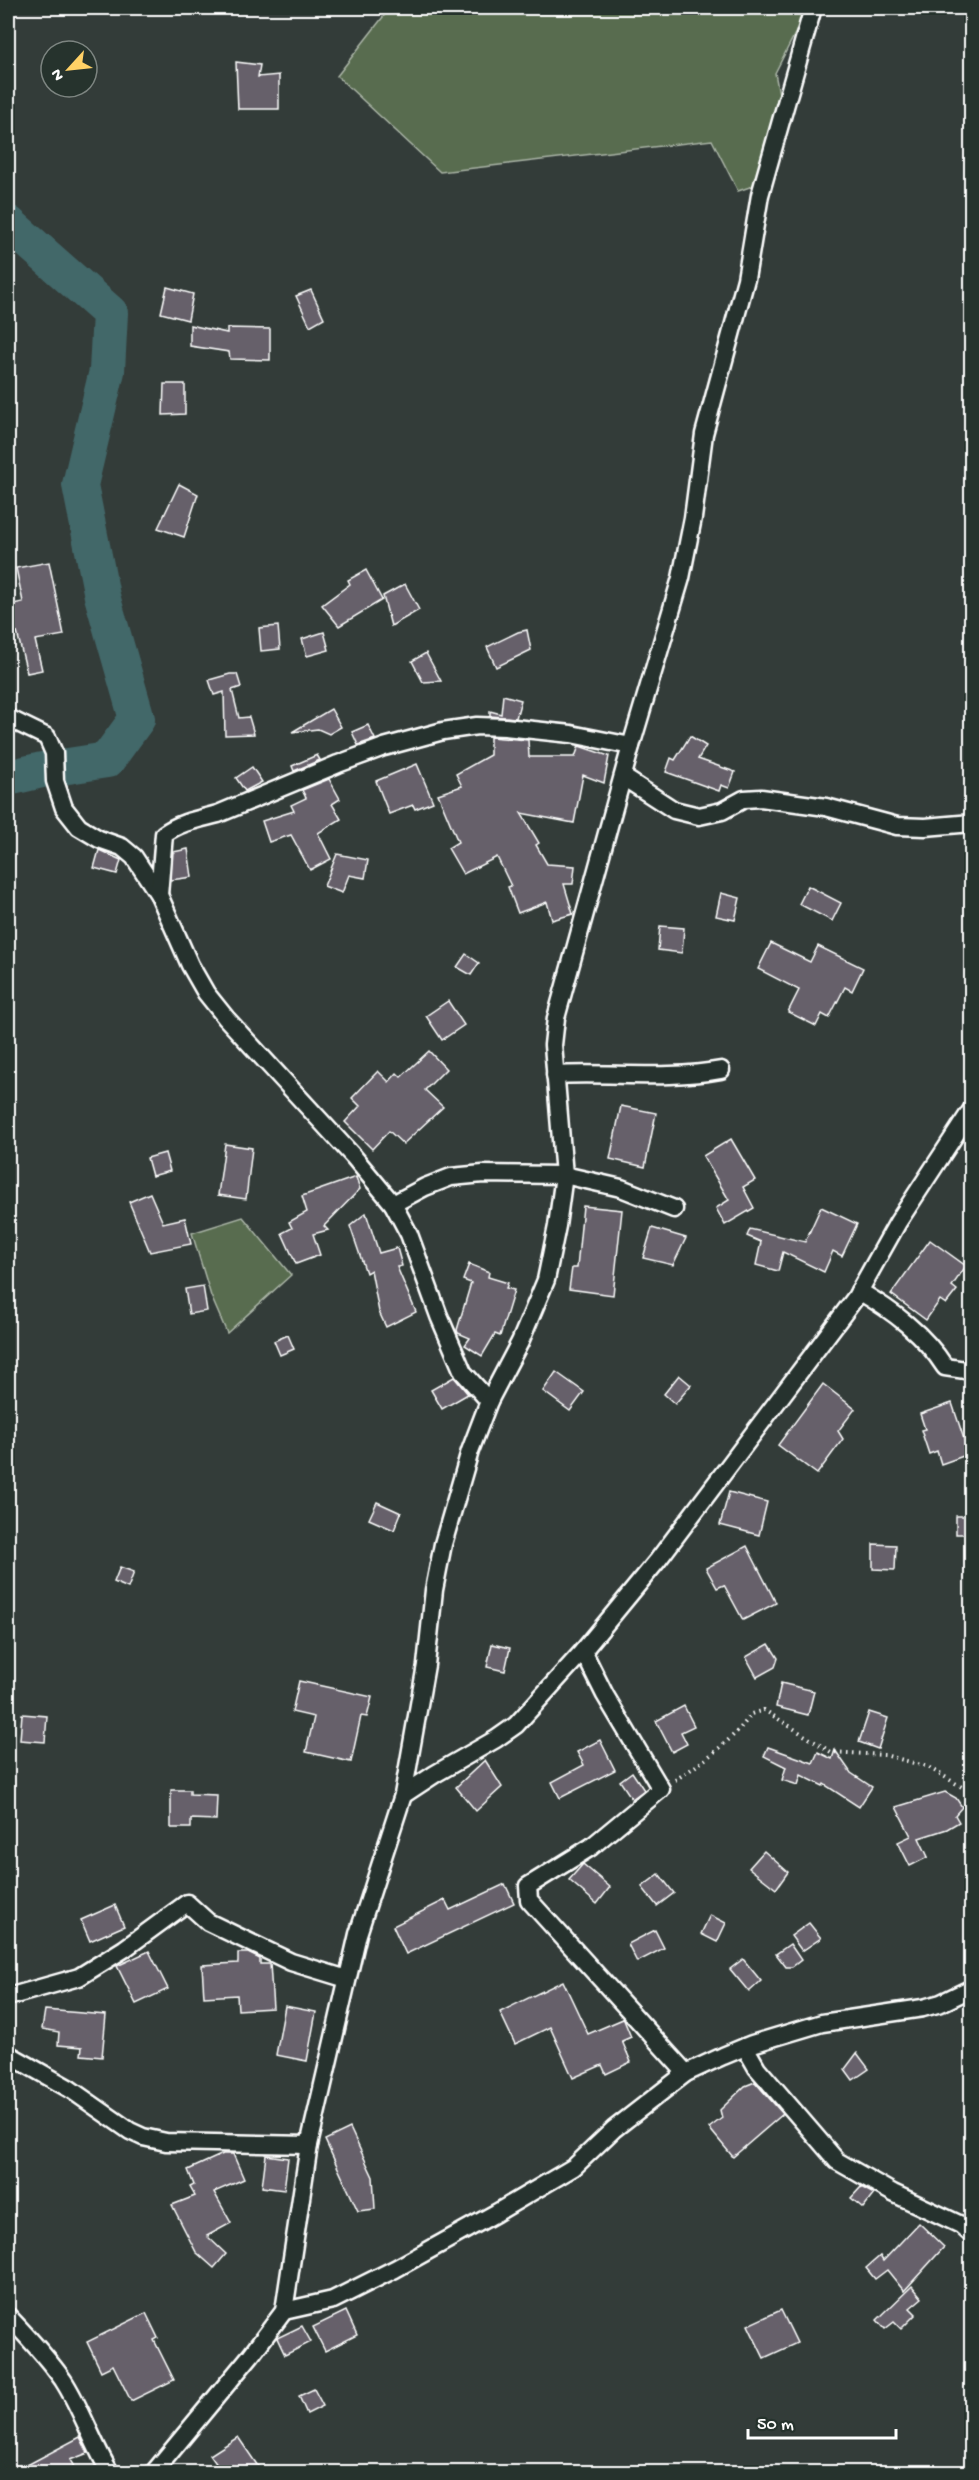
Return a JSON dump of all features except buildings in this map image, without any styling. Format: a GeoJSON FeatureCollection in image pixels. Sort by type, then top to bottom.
{"type":"FeatureCollection","features":[{"type":"Feature","properties":{"kind":"street"},"geometry":{"type":"LineString","coordinates":[[158,2471],[284,2311],[309,2145],[357,1934],[403,1795],[426,1665],[434,1590],[443,1544],[467,1461],[489,1401],[520,1341],[546,1280],[564,1175],[553,1045],[556,1018],[631,746],[681,578],[693,518],[704,434],[746,279],[760,195],[813,8]]}},
{"type":"Feature","properties":{"kind":"street"},"geometry":{"type":"LineString","coordinates":[[8,718],[47,737],[54,753],[55,781],[64,808],[79,828],[99,839],[122,847],[134,857],[159,895],[190,965],[206,993],[226,1018],[353,1156],[393,1204],[409,1234],[439,1316],[463,1372],[489,1401]]}},
{"type":"Feature","properties":{"kind":"street"},"geometry":{"type":"LineString","coordinates":[[159,895],[164,834],[172,828],[218,814],[384,747],[443,731],[477,726],[571,734],[631,746]]}},
{"type":"Feature","properties":{"kind":"street"},"geometry":{"type":"LineString","coordinates":[[623,777],[674,810],[699,816],[722,811],[744,800],[761,798],[826,807],[897,826],[925,827],[972,823]]}},
{"type":"Feature","properties":{"kind":"street"},"geometry":{"type":"LineString","coordinates":[[555,1075],[595,1073],[663,1077],[721,1070]]}},
{"type":"Feature","properties":{"kind":"street"},"geometry":{"type":"LineString","coordinates":[[403,1795],[516,1725],[583,1651],[658,1560],[859,1292],[898,1221],[972,1109]]}},
{"type":"Feature","properties":{"kind":"street"},"geometry":{"type":"LineString","coordinates":[[393,1204],[425,1187],[451,1177],[483,1174],[564,1175],[621,1188],[675,1209]]}},
{"type":"Feature","properties":{"kind":"street"},"geometry":{"type":"LineString","coordinates":[[859,1292],[911,1328],[932,1347],[945,1367],[972,1371]]}},
{"type":"Feature","properties":{"kind":"street"},"geometry":{"type":"LineString","coordinates":[[583,1651],[605,1695],[661,1790],[591,1847],[528,1886],[529,1900],[686,2073]]}},
{"type":"Feature","properties":{"kind":"street"},"geometry":{"type":"LineString","coordinates":[[8,1997],[79,1977],[124,1949],[187,1903],[208,1922],[291,1962],[347,1979]]}},
{"type":"Feature","properties":{"kind":"street"},"geometry":{"type":"LineString","coordinates":[[284,2311],[333,2300],[395,2269],[574,2167],[614,2129],[686,2073],[745,2047],[822,2023],[923,2008],[941,2003],[972,1988]]}},
{"type":"Feature","properties":{"kind":"street"},"geometry":{"type":"LineString","coordinates":[[745,2047],[757,2068],[837,2161],[893,2193],[961,2225],[972,2235]]}},
{"type":"Feature","properties":{"kind":"street"},"geometry":{"type":"LineString","coordinates":[[8,2054],[70,2089],[130,2131],[143,2137],[166,2142],[309,2145]]}},
{"type":"Feature","properties":{"kind":"street"},"geometry":{"type":"LineString","coordinates":[[8,2316],[63,2380],[110,2472]]}},
{"type":"Feature","properties":{"kind":"path"},"geometry":{"type":"LineString","coordinates":[[661,1790],[700,1764],[744,1726],[751,1714],[764,1710],[831,1752],[885,1755],[928,1767],[972,1792]]}},
{"type":"Feature","properties":{"kind":"green space"},"geometry":{"type":"Polygon","coordinates":[[[390,8],[808,8],[775,73],[784,120],[783,149],[773,179],[738,191],[712,140],[440,172],[337,76],[390,8]]]}},
{"type":"Feature","properties":{"kind":"green space"},"geometry":{"type":"Polygon","coordinates":[[[243,1217],[291,1275],[227,1333],[211,1296],[192,1233],[243,1217]]]}},
{"type":"Feature","properties":{"kind":"waterway"},"geometry":{"type":"LineString","coordinates":[[8,223],[110,313],[107,371],[80,485],[102,596],[137,719],[107,760],[8,778]]}}]}
